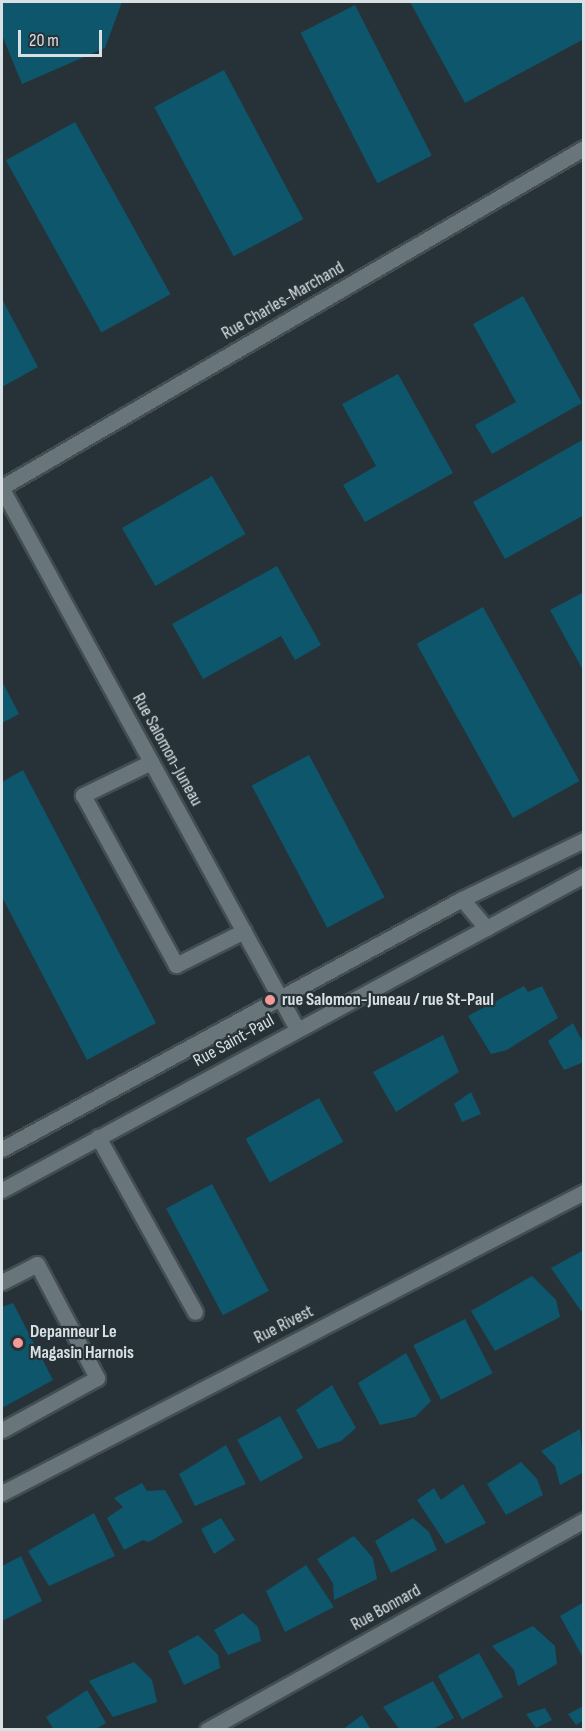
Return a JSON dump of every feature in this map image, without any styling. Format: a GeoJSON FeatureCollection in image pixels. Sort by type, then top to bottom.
{"type":"FeatureCollection","features":[{"type":"Feature","properties":{"kind":"street","name":"Rue Charles-Marchand"},"geometry":{"type":"LineString","coordinates":[[2,488],[584,148]]}},
{"type":"Feature","properties":{"kind":"street","name":"Rue Salomon-Juneau"},"geometry":{"type":"LineString","coordinates":[[2,488],[297,1029]]}},
{"type":"Feature","properties":{"kind":"street"},"geometry":{"type":"LineString","coordinates":[[151,762],[83,795],[176,965],[244,931]]}},
{"type":"Feature","properties":{"kind":"street","name":"Rue Saint-Paul"},"geometry":{"type":"LineString","coordinates":[[2,1149],[462,899],[584,840]]}},
{"type":"Feature","properties":{"kind":"street","name":"Rue Saint-Paul"},"geometry":{"type":"LineString","coordinates":[[2,1190],[584,875]]}},
{"type":"Feature","properties":{"kind":"street"},"geometry":{"type":"LineString","coordinates":[[462,899],[486,928]]}},
{"type":"Feature","properties":{"kind":"street"},"geometry":{"type":"LineString","coordinates":[[98,1137],[195,1312]]}},
{"type":"Feature","properties":{"kind":"street","name":"Rue Rivest"},"geometry":{"type":"LineString","coordinates":[[2,1493],[584,1192]]}},
{"type":"Feature","properties":{"kind":"street"},"geometry":{"type":"LineString","coordinates":[[2,1282],[37,1264],[97,1378],[2,1430]]}},
{"type":"Feature","properties":{"kind":"street","name":"Rue Bonnard"},"geometry":{"type":"LineString","coordinates":[[207,1730],[584,1520]]}},
{"type":"Feature","properties":{"kind":"building"},"geometry":{"type":"Polygon","coordinates":[[[2,2],[122,2],[105,48],[22,84],[2,35],[2,2]]]}},
{"type":"Feature","properties":{"kind":"building"},"geometry":{"type":"Polygon","coordinates":[[[410,2],[584,2],[584,39],[465,103],[410,2]]]}},
{"type":"Feature","properties":{"kind":"building"},"geometry":{"type":"Polygon","coordinates":[[[355,5],[432,156],[377,183],[301,33],[355,5]]]}},
{"type":"Feature","properties":{"kind":"building"},"geometry":{"type":"Polygon","coordinates":[[[224,70],[303,219],[234,256],[154,107],[224,70]]]}},
{"type":"Feature","properties":{"kind":"building"},"geometry":{"type":"Polygon","coordinates":[[[75,122],[171,294],[101,333],[6,160],[75,122]]]}},
{"type":"Feature","properties":{"kind":"building"},"geometry":{"type":"Polygon","coordinates":[[[523,296],[582,403],[492,454],[475,425],[516,402],[473,324],[523,296]]]}},
{"type":"Feature","properties":{"kind":"building"},"geometry":{"type":"Polygon","coordinates":[[[2,299],[38,367],[2,387],[2,299]]]}},
{"type":"Feature","properties":{"kind":"building"},"geometry":{"type":"Polygon","coordinates":[[[398,374],[453,473],[365,522],[343,485],[376,466],[342,404],[398,374]]]}},
{"type":"Feature","properties":{"kind":"building"},"geometry":{"type":"Polygon","coordinates":[[[584,439],[584,515],[505,559],[473,502],[584,439]]]}},
{"type":"Feature","properties":{"kind":"building"},"geometry":{"type":"Polygon","coordinates":[[[212,476],[246,534],[155,586],[122,528],[212,476]]]}},
{"type":"Feature","properties":{"kind":"building"},"geometry":{"type":"Polygon","coordinates":[[[277,566],[321,645],[295,660],[281,636],[203,679],[172,624],[277,566]]]}},
{"type":"Feature","properties":{"kind":"building"},"geometry":{"type":"Polygon","coordinates":[[[584,592],[584,672],[550,610],[584,592]]]}},
{"type":"Feature","properties":{"kind":"building"},"geometry":{"type":"Polygon","coordinates":[[[483,607],[579,781],[513,818],[417,644],[483,607]]]}},
{"type":"Feature","properties":{"kind":"building"},"geometry":{"type":"Polygon","coordinates":[[[2,681],[19,714],[2,723],[2,681]]]}},
{"type":"Feature","properties":{"kind":"building"},"geometry":{"type":"Polygon","coordinates":[[[309,755],[385,897],[327,928],[252,786],[309,755]]]}},
{"type":"Feature","properties":{"kind":"building"},"geometry":{"type":"Polygon","coordinates":[[[23,770],[156,1023],[87,1060],[2,897],[2,782],[23,770]]]}},
{"type":"Feature","properties":{"kind":"building"},"geometry":{"type":"Polygon","coordinates":[[[524,986],[528,992],[542,986],[558,1018],[507,1050],[491,1054],[468,1016],[524,986]]]}},
{"type":"Feature","properties":{"kind":"building"},"geometry":{"type":"Polygon","coordinates":[[[573,1023],[584,1045],[584,1062],[564,1070],[548,1041],[573,1023]]]}},
{"type":"Feature","properties":{"kind":"building"},"geometry":{"type":"Polygon","coordinates":[[[443,1035],[459,1072],[396,1112],[373,1072],[443,1035]]]}},
{"type":"Feature","properties":{"kind":"building"},"geometry":{"type":"Polygon","coordinates":[[[471,1092],[481,1114],[462,1122],[454,1104],[471,1092]]]}},
{"type":"Feature","properties":{"kind":"building"},"geometry":{"type":"Polygon","coordinates":[[[319,1098],[343,1142],[270,1182],[246,1139],[319,1098]]]}},
{"type":"Feature","properties":{"kind":"building"},"geometry":{"type":"Polygon","coordinates":[[[212,1184],[269,1291],[223,1315],[166,1208],[212,1184]]]}},
{"type":"Feature","properties":{"kind":"building"},"geometry":{"type":"Polygon","coordinates":[[[584,1250],[584,1310],[581,1311],[551,1268],[584,1250]]]}},
{"type":"Feature","properties":{"kind":"building"},"geometry":{"type":"Polygon","coordinates":[[[532,1276],[556,1300],[560,1317],[495,1351],[471,1311],[532,1276]]]}},
{"type":"Feature","properties":{"kind":"building","name":"Depanneur Le Magasin Harnois"},"geometry":{"type":"Polygon","coordinates":[[[13,1303],[53,1380],[2,1408],[2,1307],[13,1303]]]}},
{"type":"Feature","properties":{"kind":"building"},"geometry":{"type":"Polygon","coordinates":[[[465,1319],[493,1373],[441,1400],[413,1345],[465,1319]]]}},
{"type":"Feature","properties":{"kind":"building"},"geometry":{"type":"Polygon","coordinates":[[[406,1353],[431,1401],[415,1417],[380,1425],[358,1383],[406,1353]]]}},
{"type":"Feature","properties":{"kind":"building"},"geometry":{"type":"Polygon","coordinates":[[[332,1385],[356,1428],[341,1441],[318,1449],[296,1410],[332,1385]]]}},
{"type":"Feature","properties":{"kind":"building"},"geometry":{"type":"Polygon","coordinates":[[[280,1416],[303,1458],[260,1482],[237,1440],[280,1416]]]}},
{"type":"Feature","properties":{"kind":"building"},"geometry":{"type":"Polygon","coordinates":[[[580,1429],[584,1472],[560,1485],[555,1466],[541,1451],[580,1429]]]}},
{"type":"Feature","properties":{"kind":"building"},"geometry":{"type":"Polygon","coordinates":[[[226,1445],[246,1484],[195,1506],[179,1474],[226,1445]]]}},
{"type":"Feature","properties":{"kind":"building"},"geometry":{"type":"Polygon","coordinates":[[[521,1462],[537,1479],[543,1495],[506,1515],[487,1484],[521,1462]]]}},
{"type":"Feature","properties":{"kind":"building"},"geometry":{"type":"Polygon","coordinates":[[[142,1483],[147,1491],[165,1490],[183,1522],[149,1542],[143,1540],[124,1550],[107,1518],[123,1507],[114,1498],[142,1483]]]}},
{"type":"Feature","properties":{"kind":"building"},"geometry":{"type":"Polygon","coordinates":[[[463,1484],[486,1523],[446,1544],[417,1500],[434,1488],[441,1500],[463,1484]]]}},
{"type":"Feature","properties":{"kind":"building"},"geometry":{"type":"Polygon","coordinates":[[[94,1513],[115,1556],[49,1586],[28,1551],[94,1513]]]}},
{"type":"Feature","properties":{"kind":"building"},"geometry":{"type":"Polygon","coordinates":[[[221,1518],[235,1540],[214,1554],[201,1529],[221,1518]]]}},
{"type":"Feature","properties":{"kind":"building"},"geometry":{"type":"Polygon","coordinates":[[[413,1518],[429,1532],[437,1550],[391,1573],[375,1541],[413,1518]]]}},
{"type":"Feature","properties":{"kind":"building"},"geometry":{"type":"Polygon","coordinates":[[[354,1536],[373,1558],[377,1579],[334,1600],[333,1583],[317,1559],[354,1536]]]}},
{"type":"Feature","properties":{"kind":"building"},"geometry":{"type":"Polygon","coordinates":[[[21,1556],[42,1601],[2,1621],[2,1566],[21,1556]]]}},
{"type":"Feature","properties":{"kind":"building"},"geometry":{"type":"Polygon","coordinates":[[[306,1565],[334,1607],[285,1632],[266,1591],[306,1565]]]}},
{"type":"Feature","properties":{"kind":"building"},"geometry":{"type":"Polygon","coordinates":[[[584,1602],[584,1655],[582,1656],[560,1616],[584,1602]]]}},
{"type":"Feature","properties":{"kind":"building"},"geometry":{"type":"Polygon","coordinates":[[[243,1613],[258,1627],[261,1641],[228,1655],[214,1630],[243,1613]]]}},
{"type":"Feature","properties":{"kind":"building"},"geometry":{"type":"Polygon","coordinates":[[[533,1626],[555,1646],[557,1664],[518,1686],[514,1670],[492,1646],[533,1626]]]}},
{"type":"Feature","properties":{"kind":"building"},"geometry":{"type":"Polygon","coordinates":[[[198,1635],[218,1655],[220,1668],[184,1685],[168,1651],[198,1635]]]}},
{"type":"Feature","properties":{"kind":"building"},"geometry":{"type":"Polygon","coordinates":[[[479,1653],[503,1697],[462,1720],[438,1676],[479,1653]]]}},
{"type":"Feature","properties":{"kind":"building"},"geometry":{"type":"Polygon","coordinates":[[[134,1662],[152,1680],[157,1702],[113,1717],[89,1681],[134,1662]]]}},
{"type":"Feature","properties":{"kind":"building"},"geometry":{"type":"Polygon","coordinates":[[[433,1681],[454,1718],[431,1730],[400,1730],[383,1707],[433,1681]]]}},
{"type":"Feature","properties":{"kind":"building"},"geometry":{"type":"Polygon","coordinates":[[[87,1690],[106,1723],[94,1730],[54,1730],[46,1717],[87,1690]]]}},
{"type":"Feature","properties":{"kind":"building"},"geometry":{"type":"Polygon","coordinates":[[[584,1706],[584,1720],[576,1725],[568,1714],[584,1706]]]}},
{"type":"Feature","properties":{"kind":"building"},"geometry":{"type":"Polygon","coordinates":[[[545,1708],[552,1720],[536,1728],[526,1714],[545,1708]]]}},
{"type":"Feature","properties":{"kind":"building"},"geometry":{"type":"Polygon","coordinates":[[[362,1715],[371,1730],[342,1730],[362,1715]]]}},
{"type":"Feature","properties":{"kind":"place","name":"rue Salomon-Juneau / rue St-Paul"},"geometry":{"type":"Point","coordinates":[270,1000]}},
{"type":"Feature","properties":{"kind":"place","name":"Depanneur Le Magasin Harnois"},"geometry":{"type":"Point","coordinates":[18,1343]}}]}
